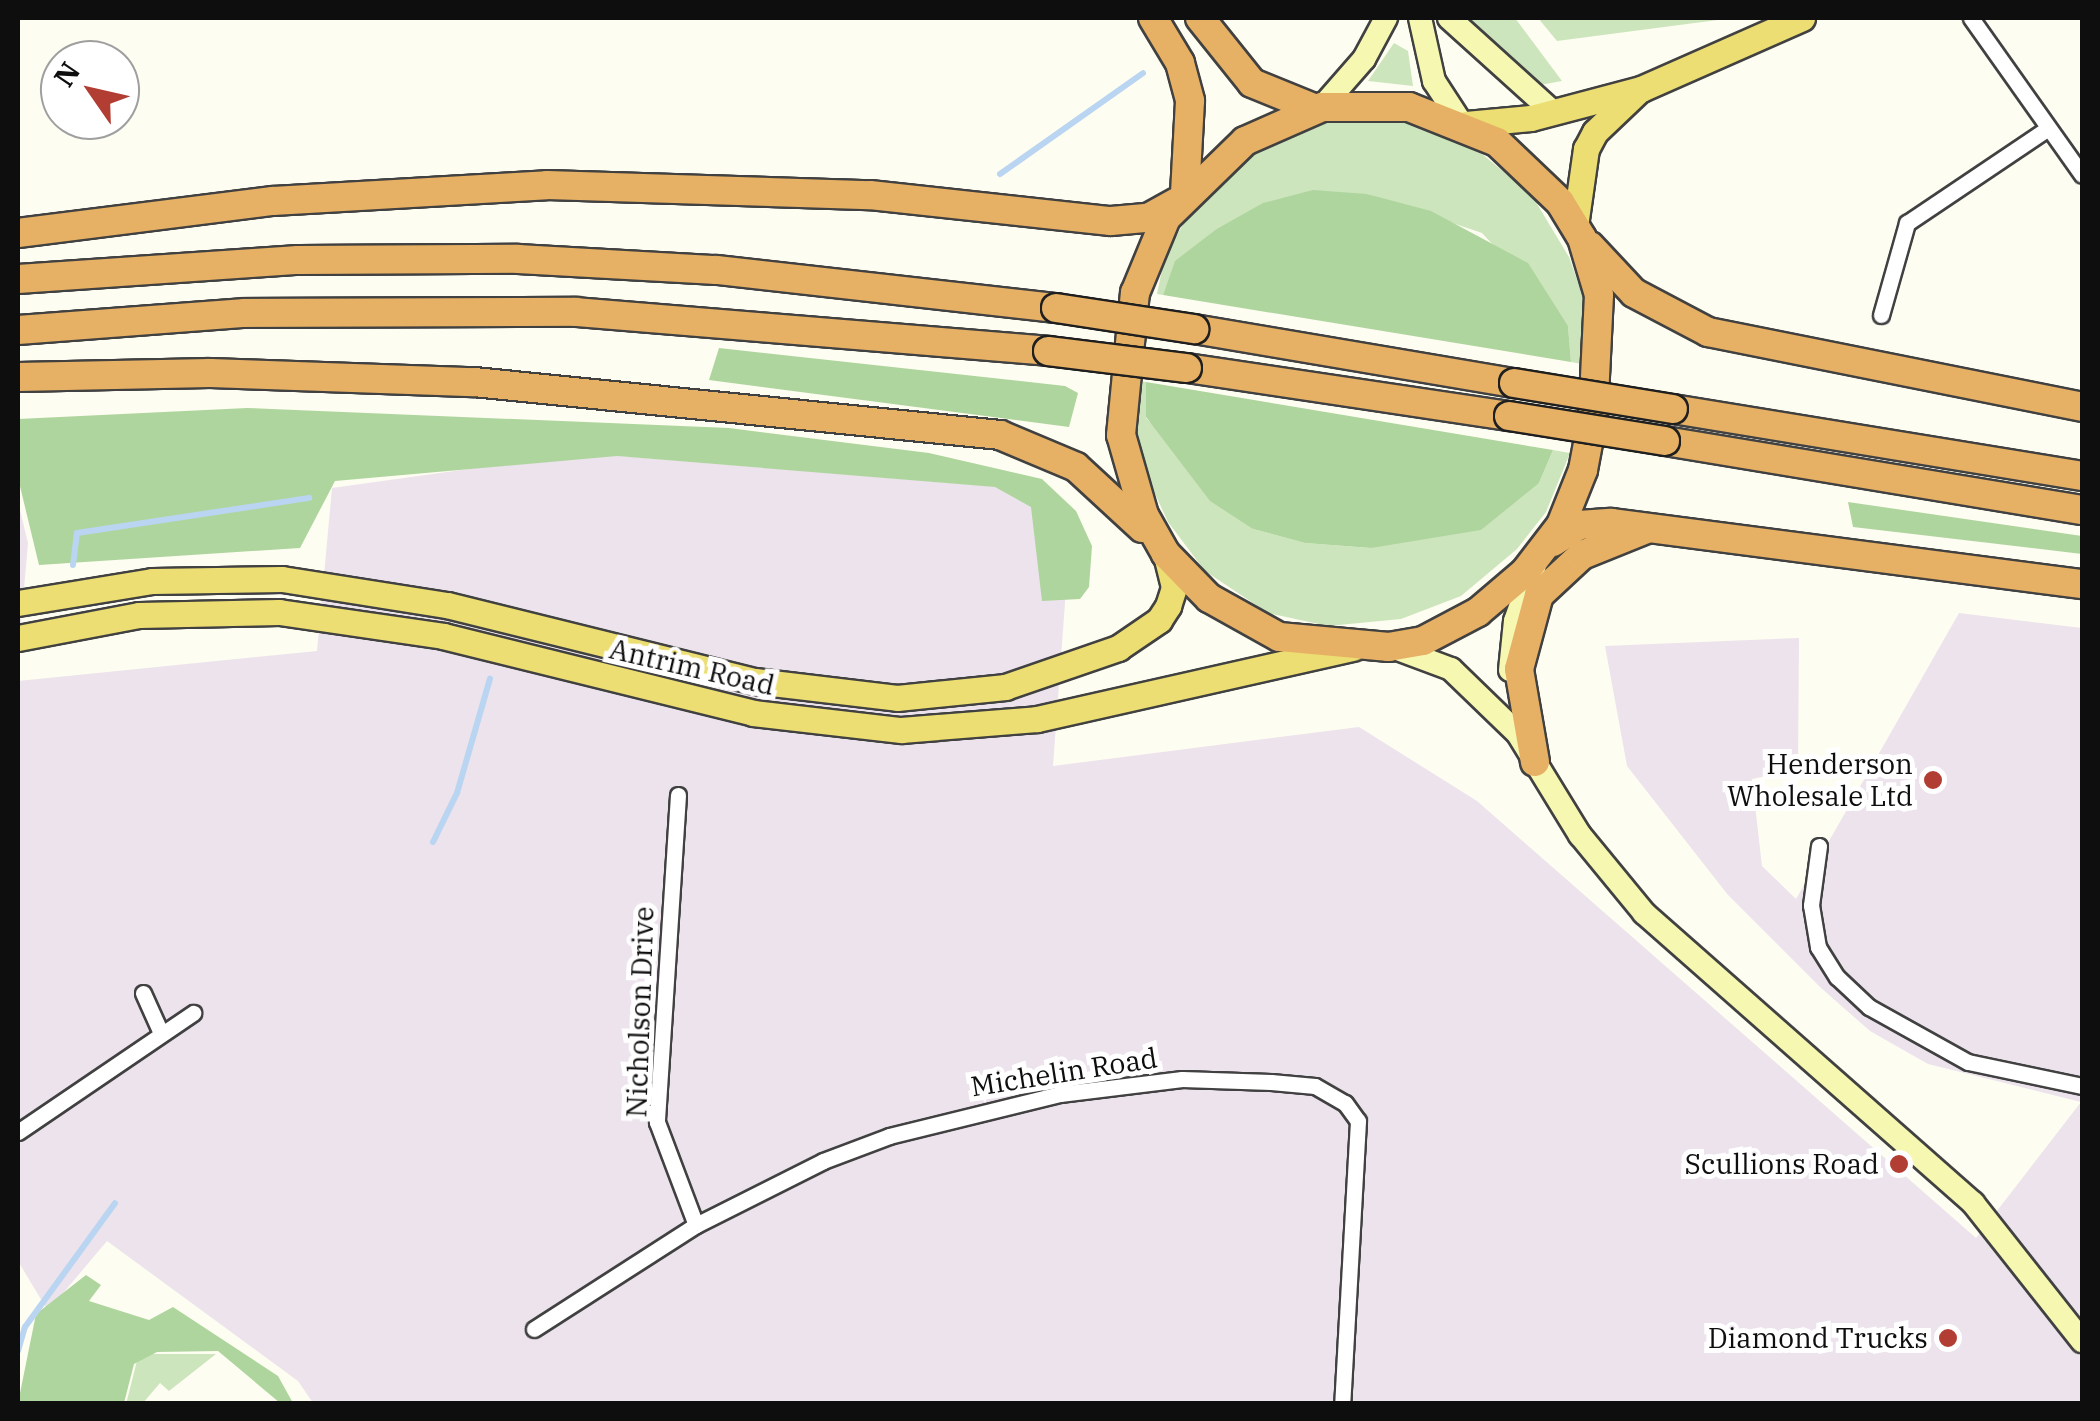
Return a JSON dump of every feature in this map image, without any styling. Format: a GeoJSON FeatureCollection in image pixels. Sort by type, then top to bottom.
{"type":"FeatureCollection","features":[{"type":"Feature","properties":{"kind":"highway"},"geometry":{"type":"LineString","coordinates":[[1153,18],[1180,63],[1190,101],[1182,197],[1135,293],[1121,412],[1132,487],[1164,550]]}},
{"type":"Feature","properties":{"kind":"highway"},"geometry":{"type":"LineString","coordinates":[[1200,18],[1252,83],[1319,108],[1409,107],[1463,123],[1521,160],[1634,293],[1708,332],[2082,407]]}},
{"type":"Feature","properties":{"kind":"highway"},"geometry":{"type":"LineString","coordinates":[[18,233],[273,201],[547,185],[870,195],[1111,221],[1148,218],[1182,197],[1244,141],[1319,108]]}},
{"type":"Feature","properties":{"kind":"highway"},"geometry":{"type":"LineString","coordinates":[[1539,555],[1574,495],[1594,417],[1602,325],[1579,232]]}},
{"type":"Feature","properties":{"kind":"highway"},"geometry":{"type":"LineString","coordinates":[[18,279],[278,261],[518,259],[717,270],[1056,308],[2082,476]]}},
{"type":"Feature","properties":{"kind":"highway"},"geometry":{"type":"LineString","coordinates":[[18,330],[245,312],[576,312],[1048,351],[1509,416],[2082,510]]}},
{"type":"Feature","properties":{"kind":"highway"},"geometry":{"type":"LineString","coordinates":[[18,377],[210,373],[474,382],[1000,436],[1076,467],[1209,598],[1256,627],[1304,643],[1353,648],[1389,647],[1453,628],[1579,525],[1650,528],[2082,584]]}},
{"type":"Feature","properties":{"kind":"highway"},"geometry":{"type":"LineString","coordinates":[[1535,762],[1520,669],[1539,596],[1582,555],[1650,528]]}},
{"type":"Feature","properties":{"kind":"main road"},"geometry":{"type":"LineString","coordinates":[[1319,108],[1364,58],[1386,18]]}},
{"type":"Feature","properties":{"kind":"main road"},"geometry":{"type":"LineString","coordinates":[[1420,18],[1434,81],[1463,123],[1552,111],[1641,88],[1802,18]]}},
{"type":"Feature","properties":{"kind":"main road"},"geometry":{"type":"LineString","coordinates":[[1450,18],[1552,111]]}},
{"type":"Feature","properties":{"kind":"main road"},"geometry":{"type":"LineString","coordinates":[[1579,232],[1586,150],[1595,132],[1641,88]]}},
{"type":"Feature","properties":{"kind":"main road","name":"Antrim Road"},"geometry":{"type":"LineString","coordinates":[[18,603],[152,581],[282,579],[446,604],[755,682],[898,698],[1005,687],[1118,648],[1168,606],[1174,587],[1164,550]]}},
{"type":"Feature","properties":{"kind":"main road"},"geometry":{"type":"LineString","coordinates":[[1518,734],[1508,680],[1512,640],[1539,555]]}},
{"type":"Feature","properties":{"kind":"main road","name":"Antrim Road"},"geometry":{"type":"LineString","coordinates":[[18,638],[139,614],[279,612],[443,636],[768,716],[902,730],[1053,716],[1353,648]]}},
{"type":"Feature","properties":{"kind":"main road"},"geometry":{"type":"LineString","coordinates":[[1389,647],[1451,669],[1518,734],[1580,835],[1644,912],[1973,1203],[2082,1341]]}},
{"type":"Feature","properties":{"kind":"street"},"geometry":{"type":"LineString","coordinates":[[1971,18],[2082,175]]}},
{"type":"Feature","properties":{"kind":"street"},"geometry":{"type":"LineString","coordinates":[[1881,315],[1907,223],[2047,129]]}},
{"type":"Feature","properties":{"kind":"street","name":"Nicholson Drive"},"geometry":{"type":"LineString","coordinates":[[678,795],[656,1122],[696,1225]]}},
{"type":"Feature","properties":{"kind":"street"},"geometry":{"type":"LineString","coordinates":[[1819,846],[1811,905],[1818,946],[1868,1006],[1968,1062],[2082,1086]]}},
{"type":"Feature","properties":{"kind":"street"},"geometry":{"type":"LineString","coordinates":[[142,992],[161,1033]]}},
{"type":"Feature","properties":{"kind":"street"},"geometry":{"type":"LineString","coordinates":[[18,1132],[193,1013]]}},
{"type":"Feature","properties":{"kind":"street","name":"Michelin Road"},"geometry":{"type":"LineString","coordinates":[[534,1329],[696,1225],[823,1161],[955,1116],[1060,1094],[1182,1079],[1316,1086],[1345,1102],[1358,1121],[1342,1404]]}},
{"type":"Feature","properties":{"kind":"shaded area"},"geometry":{"type":"Polygon","coordinates":[[[584,453],[1037,490],[1068,562],[1053,766],[1359,727],[1477,801],[1976,1238],[2081,1102],[1928,1064],[1870,1031],[1820,987],[1728,895],[1627,766],[1605,646],[1799,638],[1798,769],[1752,779],[1762,866],[1796,899],[1959,613],[2082,628],[2082,1403],[313,1403],[298,1381],[107,1241],[48,1311],[18,1261],[18,681],[317,651],[332,488],[584,453]]]}},
{"type":"Feature","properties":{"kind":"shaded area"},"geometry":{"type":"Polygon","coordinates":[[[18,502],[28,543],[18,657],[18,502]]]}},
{"type":"Feature","properties":{"kind":"green space"},"geometry":{"type":"Polygon","coordinates":[[[1469,18],[1515,18],[1562,81],[1540,85],[1469,18]]]}},
{"type":"Feature","properties":{"kind":"green space"},"geometry":{"type":"Polygon","coordinates":[[[1538,18],[1733,18],[1557,41],[1538,18]]]}},
{"type":"Feature","properties":{"kind":"green space"},"geometry":{"type":"Polygon","coordinates":[[[1394,43],[1408,51],[1413,86],[1368,81],[1394,43]]]}},
{"type":"Feature","properties":{"kind":"green space"},"geometry":{"type":"Polygon","coordinates":[[[1354,116],[1416,123],[1482,154],[1531,194],[1569,257],[1585,302],[1588,365],[1571,362],[1568,326],[1482,233],[1367,194],[1215,230],[1176,261],[1163,295],[1157,294],[1165,255],[1191,211],[1230,169],[1281,134],[1354,116]]]}},
{"type":"Feature","properties":{"kind":"green space"},"geometry":{"type":"Polygon","coordinates":[[[1313,190],[1367,194],[1431,211],[1528,263],[1568,326],[1571,362],[1163,295],[1175,261],[1215,230],[1263,203],[1313,190]]]}},
{"type":"Feature","properties":{"kind":"green space"},"geometry":{"type":"Polygon","coordinates":[[[719,348],[1065,386],[1078,393],[1069,427],[709,380],[719,348]]]}},
{"type":"Feature","properties":{"kind":"green space"},"geometry":{"type":"Polygon","coordinates":[[[1139,381],[1146,382],[1146,418],[1253,529],[1305,543],[1371,548],[1539,483],[1553,450],[1570,453],[1546,512],[1517,549],[1461,596],[1401,619],[1328,626],[1268,613],[1205,571],[1168,522],[1144,470],[1134,420],[1139,381]]]}},
{"type":"Feature","properties":{"kind":"green space"},"geometry":{"type":"Polygon","coordinates":[[[1146,382],[1553,450],[1539,483],[1481,530],[1371,548],[1305,543],[1253,529],[1210,501],[1146,417],[1146,382]]]}},
{"type":"Feature","properties":{"kind":"green space"},"geometry":{"type":"Polygon","coordinates":[[[247,408],[729,428],[929,453],[1042,479],[1076,511],[1092,546],[1089,587],[1080,599],[1042,601],[1031,507],[995,487],[617,456],[335,481],[300,548],[39,565],[18,478],[18,419],[247,408]]]}},
{"type":"Feature","properties":{"kind":"green space"},"geometry":{"type":"Polygon","coordinates":[[[1848,502],[2082,536],[2082,554],[1853,527],[1848,502]]]}},
{"type":"Feature","properties":{"kind":"green space"},"geometry":{"type":"Polygon","coordinates":[[[86,1275],[101,1285],[89,1301],[149,1320],[173,1307],[278,1376],[293,1403],[280,1403],[218,1351],[157,1352],[134,1364],[124,1403],[18,1403],[36,1314],[86,1275]]]}},
{"type":"Feature","properties":{"kind":"green space"},"geometry":{"type":"Polygon","coordinates":[[[140,1349],[153,1354],[216,1354],[169,1391],[160,1383],[143,1403],[126,1404],[140,1349]]]}},
{"type":"Feature","properties":{"kind":"waterway"},"geometry":{"type":"LineString","coordinates":[[1000,174],[1143,73]]}},
{"type":"Feature","properties":{"kind":"waterway"},"geometry":{"type":"LineString","coordinates":[[73,565],[77,533],[309,498]]}},
{"type":"Feature","properties":{"kind":"waterway"},"geometry":{"type":"LineString","coordinates":[[433,842],[457,793],[490,679]]}},
{"type":"Feature","properties":{"kind":"waterway"},"geometry":{"type":"LineString","coordinates":[[18,1351],[25,1327],[115,1203]]}},
{"type":"Feature","properties":{"kind":"place","name":"Henderson Wholesale Ltd"},"geometry":{"type":"Point","coordinates":[1933,780]}},
{"type":"Feature","properties":{"kind":"place","name":"Scullions Road"},"geometry":{"type":"Point","coordinates":[1899,1164]}},
{"type":"Feature","properties":{"kind":"place","name":"Diamond Trucks"},"geometry":{"type":"Point","coordinates":[1948,1338]}}]}
